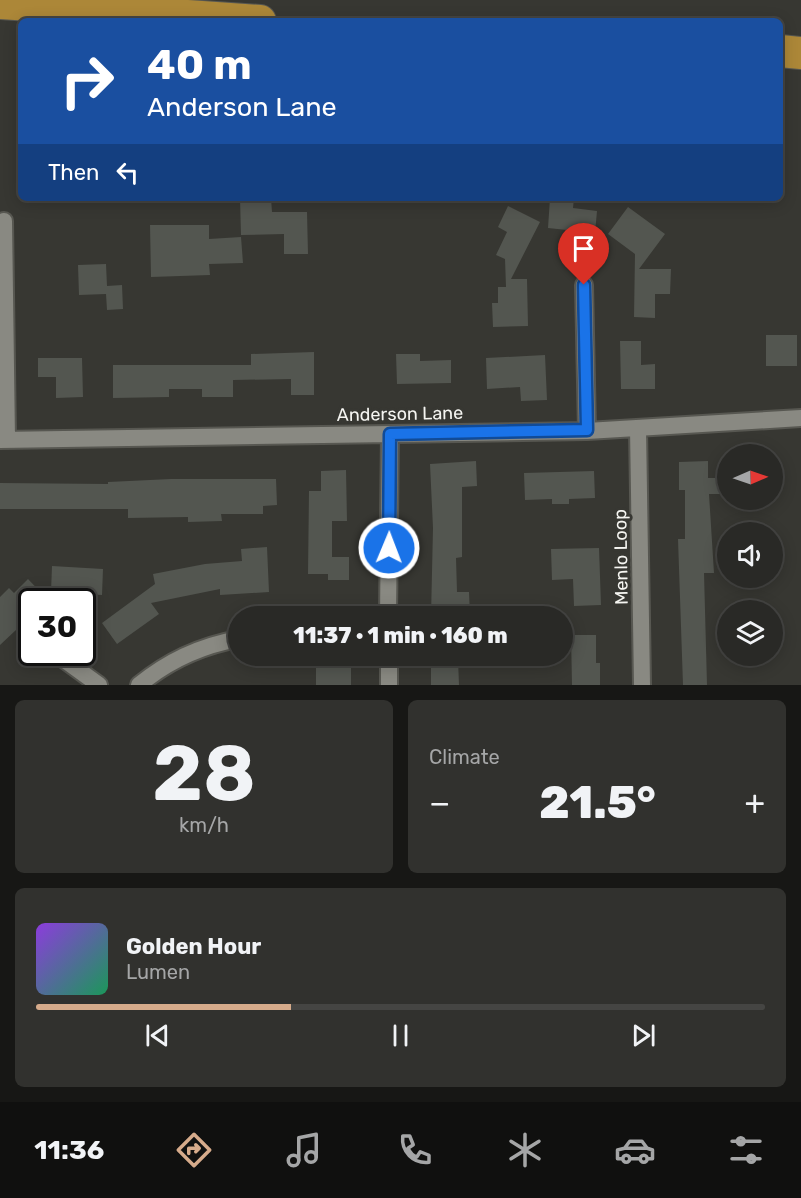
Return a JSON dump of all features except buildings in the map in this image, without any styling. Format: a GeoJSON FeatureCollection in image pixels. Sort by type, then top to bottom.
{"type":"FeatureCollection","features":[{"type":"Feature","properties":{"kind":"highway"},"geometry":{"type":"LineString","coordinates":[[0,3],[217,18]]}},
{"type":"Feature","properties":{"kind":"highway"},"geometry":{"type":"LineString","coordinates":[[783,51],[801,52]]}},
{"type":"Feature","properties":{"kind":"street"},"geometry":{"type":"LineString","coordinates":[[3,440],[4,221]]}},
{"type":"Feature","properties":{"kind":"street"},"geometry":{"type":"LineString","coordinates":[[584,285],[587,430]]}},
{"type":"Feature","properties":{"kind":"street","name":"Anderson Lane"},"geometry":{"type":"LineString","coordinates":[[3,440],[587,430],[801,418]]}},
{"type":"Feature","properties":{"kind":"street","name":"Menlo Loop"},"geometry":{"type":"LineString","coordinates":[[638,428],[642,685]]}},
{"type":"Feature","properties":{"kind":"street"},"geometry":{"type":"LineString","coordinates":[[388,606],[390,434]]}},
{"type":"Feature","properties":{"kind":"street"},"geometry":{"type":"LineString","coordinates":[[139,685],[174,659],[213,644],[228,641]]}},
{"type":"Feature","properties":{"kind":"street"},"geometry":{"type":"LineString","coordinates":[[73,666],[99,685]]}},
{"type":"Feature","properties":{"kind":"street"},"geometry":{"type":"LineString","coordinates":[[389,666],[389,685]]}},
{"type":"Feature","properties":{"kind":"route"},"geometry":{"type":"LineString","coordinates":[[389,548],[390,434],[587,430],[584,285]]}}]}
